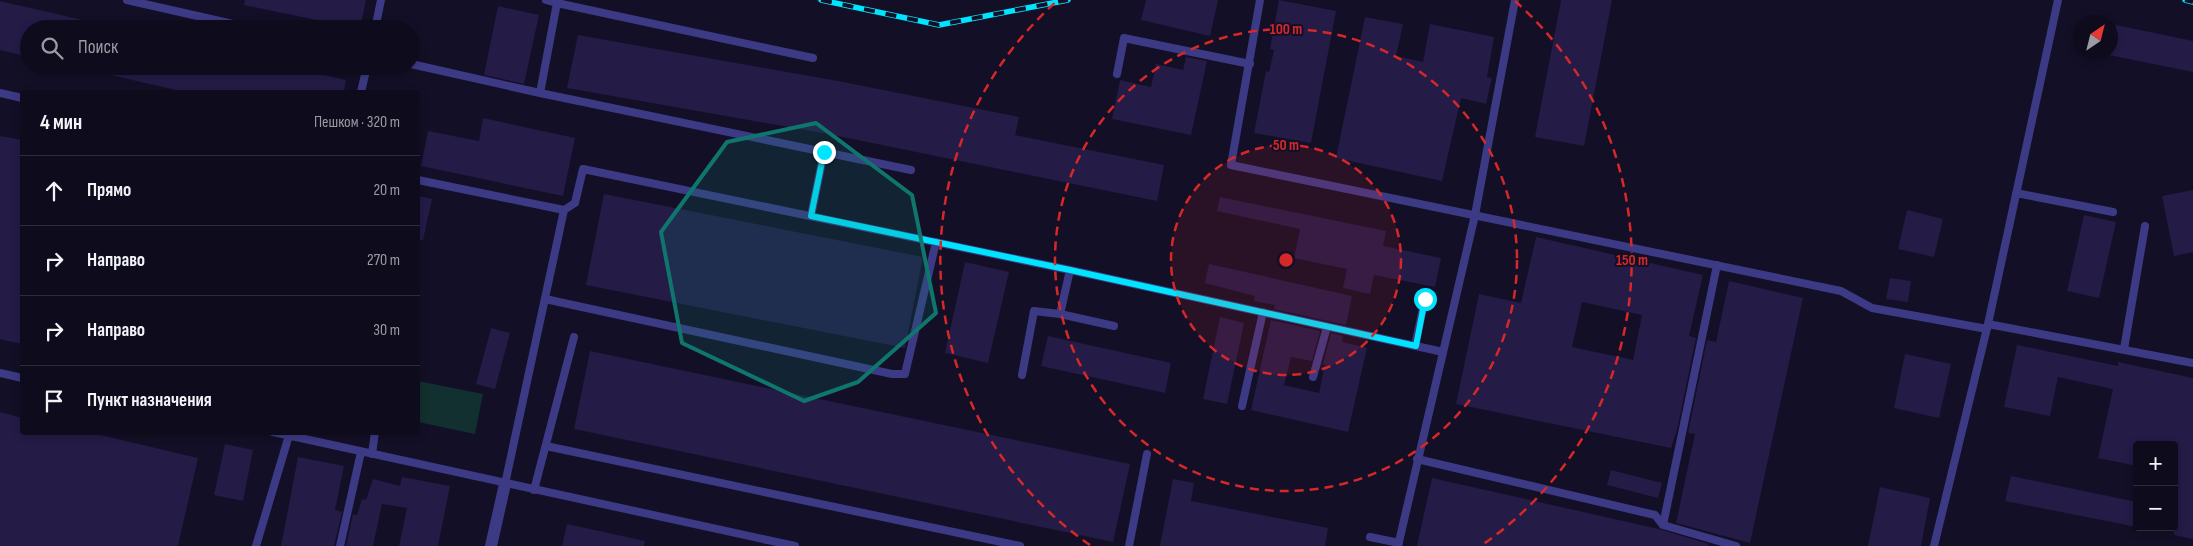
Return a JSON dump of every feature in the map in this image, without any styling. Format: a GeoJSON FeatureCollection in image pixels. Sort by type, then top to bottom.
{"type":"FeatureCollection","features":[{"type":"Feature","properties":{"kind":"street"},"geometry":{"type":"LineString","coordinates":[[491,546],[505,484]]}},
{"type":"Feature","properties":{"kind":"lane"},"geometry":{"type":"LineString","coordinates":[[127,0],[215,20]]}},
{"type":"Feature","properties":{"kind":"lane"},"geometry":{"type":"LineString","coordinates":[[377,20],[381,0]]}},
{"type":"Feature","properties":{"kind":"lane"},"geometry":{"type":"LineString","coordinates":[[546,0],[813,58]]}},
{"type":"Feature","properties":{"kind":"lane"},"geometry":{"type":"LineString","coordinates":[[1260,0],[1231,165],[1841,291],[1872,308],[2124,349],[2193,363]]}},
{"type":"Feature","properties":{"kind":"lane"},"geometry":{"type":"LineString","coordinates":[[1370,536],[1398,544],[1475,215],[1515,0]]}},
{"type":"Feature","properties":{"kind":"lane"},"geometry":{"type":"LineString","coordinates":[[1934,546],[1988,326],[2058,0]]}},
{"type":"Feature","properties":{"kind":"lane"},"geometry":{"type":"LineString","coordinates":[[540,93],[557,3]]}},
{"type":"Feature","properties":{"kind":"lane"},"geometry":{"type":"LineString","coordinates":[[1116,74],[1124,38],[1250,64]]}},
{"type":"Feature","properties":{"kind":"lane"},"geometry":{"type":"LineString","coordinates":[[420,66],[540,93],[911,170]]}},
{"type":"Feature","properties":{"kind":"lane"},"geometry":{"type":"LineString","coordinates":[[361,90],[365,75]]}},
{"type":"Feature","properties":{"kind":"lane"},"geometry":{"type":"LineString","coordinates":[[0,93],[20,98]]}},
{"type":"Feature","properties":{"kind":"lane"},"geometry":{"type":"LineString","coordinates":[[811,216],[824,152]]}},
{"type":"Feature","properties":{"kind":"lane"},"geometry":{"type":"LineString","coordinates":[[505,484],[564,210],[575,202],[583,169],[1070,270],[1443,352]]}},
{"type":"Feature","properties":{"kind":"lane"},"geometry":{"type":"LineString","coordinates":[[420,180],[564,210]]}},
{"type":"Feature","properties":{"kind":"lane"},"geometry":{"type":"LineString","coordinates":[[2016,192],[2113,212]]}},
{"type":"Feature","properties":{"kind":"lane"},"geometry":{"type":"LineString","coordinates":[[2124,349],[2145,226]]}},
{"type":"Feature","properties":{"kind":"lane"},"geometry":{"type":"LineString","coordinates":[[545,299],[892,374],[905,374],[936,242]]}},
{"type":"Feature","properties":{"kind":"lane"},"geometry":{"type":"LineString","coordinates":[[1663,525],[1716,265]]}},
{"type":"Feature","properties":{"kind":"lane"},"geometry":{"type":"LineString","coordinates":[[1060,314],[1070,270]]}},
{"type":"Feature","properties":{"kind":"lane"},"geometry":{"type":"LineString","coordinates":[[1416,346],[1425,299]]}},
{"type":"Feature","properties":{"kind":"lane"},"geometry":{"type":"LineString","coordinates":[[1022,374],[1034,311],[1060,314],[1114,326]]}},
{"type":"Feature","properties":{"kind":"lane"},"geometry":{"type":"LineString","coordinates":[[1242,406],[1263,312]]}},
{"type":"Feature","properties":{"kind":"lane"},"geometry":{"type":"LineString","coordinates":[[1313,377],[1327,326]]}},
{"type":"Feature","properties":{"kind":"lane"},"geometry":{"type":"LineString","coordinates":[[534,490],[574,337]]}},
{"type":"Feature","properties":{"kind":"lane"},"geometry":{"type":"LineString","coordinates":[[0,373],[20,378]]}},
{"type":"Feature","properties":{"kind":"lane"},"geometry":{"type":"LineString","coordinates":[[256,546],[289,435]]}},
{"type":"Feature","properties":{"kind":"lane"},"geometry":{"type":"LineString","coordinates":[[293,435],[361,452],[791,546]]}},
{"type":"Feature","properties":{"kind":"lane"},"geometry":{"type":"LineString","coordinates":[[372,454],[375,435]]}},
{"type":"Feature","properties":{"kind":"lane"},"geometry":{"type":"LineString","coordinates":[[546,446],[1020,546]]}},
{"type":"Feature","properties":{"kind":"lane"},"geometry":{"type":"LineString","coordinates":[[340,546],[361,452]]}},
{"type":"Feature","properties":{"kind":"lane"},"geometry":{"type":"LineString","coordinates":[[1129,546],[1147,454]]}},
{"type":"Feature","properties":{"kind":"lane"},"geometry":{"type":"LineString","coordinates":[[1418,458],[1655,515],[1663,525],[1736,546]]}},
{"type":"Feature","properties":{"kind":"highlighted area"},"geometry":{"type":"Polygon","coordinates":[[[816,123],[912,195],[936,313],[858,382],[804,401],[682,343],[661,232],[727,142],[816,123]]]}},
{"type":"Feature","properties":{"kind":"green space"},"geometry":{"type":"Polygon","coordinates":[[[420,381],[483,394],[475,434],[420,422],[420,381]]]}},
{"type":"Feature","properties":{"kind":"building"},"geometry":{"type":"Polygon","coordinates":[[[245,0],[366,0],[362,20],[316,20],[244,5],[245,0]]]}},
{"type":"Feature","properties":{"kind":"building"},"geometry":{"type":"Polygon","coordinates":[[[1146,0],[1218,0],[1210,36],[1141,20],[1146,0]]]}},
{"type":"Feature","properties":{"kind":"building"},"geometry":{"type":"Polygon","coordinates":[[[1279,0],[1336,11],[1311,143],[1254,133],[1266,71],[1269,72],[1274,50],[1270,49],[1279,0]]]}},
{"type":"Feature","properties":{"kind":"building"},"geometry":{"type":"Polygon","coordinates":[[[1561,0],[1612,0],[1584,146],[1535,137],[1561,0]]]}},
{"type":"Feature","properties":{"kind":"building"},"geometry":{"type":"Polygon","coordinates":[[[0,1],[83,20],[20,20],[20,55],[0,50],[0,1]]]}},
{"type":"Feature","properties":{"kind":"building"},"geometry":{"type":"Polygon","coordinates":[[[498,6],[539,15],[524,84],[484,75],[498,6]]]}},
{"type":"Feature","properties":{"kind":"building"},"geometry":{"type":"Polygon","coordinates":[[[1365,17],[1403,24],[1396,56],[1423,62],[1430,24],[1494,37],[1487,77],[1492,78],[1486,104],[1461,98],[1442,181],[1336,158],[1365,17]]]}},
{"type":"Feature","properties":{"kind":"building"},"geometry":{"type":"Polygon","coordinates":[[[2118,25],[2193,41],[2193,72],[2118,57],[2118,25]]]}},
{"type":"Feature","properties":{"kind":"building"},"geometry":{"type":"Polygon","coordinates":[[[578,35],[838,81],[1019,117],[1015,135],[1164,165],[1157,201],[828,134],[567,88],[578,35]]]}},
{"type":"Feature","properties":{"kind":"building"},"geometry":{"type":"Polygon","coordinates":[[[1186,57],[1207,61],[1191,135],[1112,119],[1120,80],[1151,87],[1156,64],[1183,70],[1186,57]]]}},
{"type":"Feature","properties":{"kind":"building"},"geometry":{"type":"Polygon","coordinates":[[[111,75],[324,75],[346,80],[344,90],[176,90],[111,75]]]}},
{"type":"Feature","properties":{"kind":"building"},"geometry":{"type":"Polygon","coordinates":[[[483,118],[575,138],[563,196],[421,166],[428,131],[479,141],[483,118]]]}},
{"type":"Feature","properties":{"kind":"building"},"geometry":{"type":"Polygon","coordinates":[[[0,136],[20,140],[20,344],[0,339],[0,136]]]}},
{"type":"Feature","properties":{"kind":"building"},"geometry":{"type":"Polygon","coordinates":[[[2193,190],[2193,252],[2174,256],[2162,196],[2193,190]]]}},
{"type":"Feature","properties":{"kind":"building"},"geometry":{"type":"Polygon","coordinates":[[[604,194],[923,257],[905,348],[586,285],[604,194]]]}},
{"type":"Feature","properties":{"kind":"building"},"geometry":{"type":"Polygon","coordinates":[[[420,196],[432,199],[423,240],[420,240],[420,196]]]}},
{"type":"Feature","properties":{"kind":"building"},"geometry":{"type":"Polygon","coordinates":[[[1220,197],[1386,231],[1383,246],[1441,258],[1435,287],[1374,275],[1370,294],[1343,288],[1347,269],[1294,258],[1300,229],[1217,211],[1220,197]]]}},
{"type":"Feature","properties":{"kind":"building"},"geometry":{"type":"Polygon","coordinates":[[[1907,210],[1943,219],[1934,257],[1898,249],[1907,210]]]}},
{"type":"Feature","properties":{"kind":"building"},"geometry":{"type":"Polygon","coordinates":[[[2084,215],[2116,222],[2099,298],[2067,291],[2084,215]]]}},
{"type":"Feature","properties":{"kind":"building"},"geometry":{"type":"Polygon","coordinates":[[[1536,237],[1703,275],[1689,336],[1696,338],[1677,430],[1671,448],[1456,404],[1479,294],[1521,303],[1536,237]],[[1582,302],[1572,347],[1633,360],[1642,315],[1582,302]]]}},
{"type":"Feature","properties":{"kind":"building"},"geometry":{"type":"Polygon","coordinates":[[[965,262],[1009,272],[988,363],[945,353],[965,262]]]}},
{"type":"Feature","properties":{"kind":"building"},"geometry":{"type":"Polygon","coordinates":[[[1209,264],[1352,296],[1346,325],[1274,309],[1275,305],[1254,301],[1255,296],[1205,283],[1209,264]]]}},
{"type":"Feature","properties":{"kind":"building"},"geometry":{"type":"Polygon","coordinates":[[[1890,278],[1911,281],[1908,302],[1886,299],[1890,278]]]}},
{"type":"Feature","properties":{"kind":"building"},"geometry":{"type":"Polygon","coordinates":[[[1729,281],[1803,298],[1750,543],[1676,523],[1695,434],[1688,433],[1707,340],[1716,342],[1729,281]]]}},
{"type":"Feature","properties":{"kind":"building"},"geometry":{"type":"Polygon","coordinates":[[[1220,317],[1244,323],[1227,404],[1203,399],[1220,317]]]}},
{"type":"Feature","properties":{"kind":"building"},"geometry":{"type":"Polygon","coordinates":[[[1271,320],[1320,331],[1312,361],[1291,357],[1284,385],[1319,393],[1325,364],[1323,364],[1331,333],[1343,336],[1342,342],[1367,348],[1348,432],[1251,410],[1271,320]]]}},
{"type":"Feature","properties":{"kind":"building"},"geometry":{"type":"Polygon","coordinates":[[[491,328],[510,333],[495,389],[476,384],[491,328]]]}},
{"type":"Feature","properties":{"kind":"building"},"geometry":{"type":"Polygon","coordinates":[[[1048,336],[1171,363],[1165,393],[1041,366],[1048,336]]]}},
{"type":"Feature","properties":{"kind":"building"},"geometry":{"type":"Polygon","coordinates":[[[2017,345],[2118,366],[2118,362],[2193,378],[2193,539],[2174,535],[2174,531],[2178,531],[2178,441],[2133,441],[2133,465],[2098,458],[2113,389],[2058,377],[2050,416],[2004,407],[2017,345]]]}},
{"type":"Feature","properties":{"kind":"building"},"geometry":{"type":"Polygon","coordinates":[[[590,351],[1130,464],[1113,542],[574,429],[590,351]]]}},
{"type":"Feature","properties":{"kind":"building"},"geometry":{"type":"Polygon","coordinates":[[[1905,354],[1951,364],[1939,418],[1894,408],[1905,354]]]}},
{"type":"Feature","properties":{"kind":"building"},"geometry":{"type":"Polygon","coordinates":[[[0,412],[20,417],[20,435],[101,435],[198,458],[178,546],[0,546],[0,412]]]}},
{"type":"Feature","properties":{"kind":"building"},"geometry":{"type":"Polygon","coordinates":[[[225,444],[253,450],[243,501],[214,495],[225,444]]]}},
{"type":"Feature","properties":{"kind":"building"},"geometry":{"type":"Polygon","coordinates":[[[298,457],[344,466],[335,510],[342,512],[334,546],[281,546],[298,457]]]}},
{"type":"Feature","properties":{"kind":"building"},"geometry":{"type":"Polygon","coordinates":[[[1611,470],[1662,483],[1658,498],[1607,485],[1611,470]]]}},
{"type":"Feature","properties":{"kind":"building"},"geometry":{"type":"Polygon","coordinates":[[[2011,476],[2133,501],[2133,526],[2005,501],[2011,476]]]}},
{"type":"Feature","properties":{"kind":"building"},"geometry":{"type":"Polygon","coordinates":[[[402,477],[450,486],[438,546],[399,546],[407,508],[382,504],[373,546],[346,546],[353,514],[357,515],[362,499],[366,500],[373,479],[400,486],[402,477]]]}},
{"type":"Feature","properties":{"kind":"building"},"geometry":{"type":"Polygon","coordinates":[[[1432,478],[1659,529],[1709,544],[1708,546],[1417,546],[1432,478]]]}},
{"type":"Feature","properties":{"kind":"building"},"geometry":{"type":"Polygon","coordinates":[[[1173,479],[1194,483],[1191,501],[1328,528],[1325,546],[1160,546],[1173,479]]]}},
{"type":"Feature","properties":{"kind":"building"},"geometry":{"type":"Polygon","coordinates":[[[1880,487],[1930,498],[1921,546],[1868,546],[1880,487]]]}},
{"type":"Feature","properties":{"kind":"building"},"geometry":{"type":"Polygon","coordinates":[[[567,524],[645,541],[644,546],[562,546],[567,524]]]}},
{"type":"Feature","properties":{"kind":"railway"},"geometry":{"type":"LineString","coordinates":[[821,0],[939,25],[1068,0]]}},
{"type":"Feature","properties":{"kind":"railway"},"geometry":{"type":"LineString","coordinates":[[2185,0],[2193,2]]}},
{"type":"Feature","properties":{"kind":"route"},"geometry":{"type":"LineString","coordinates":[[824,152],[811,216],[1070,270],[1416,346],[1425,299]]}}]}
